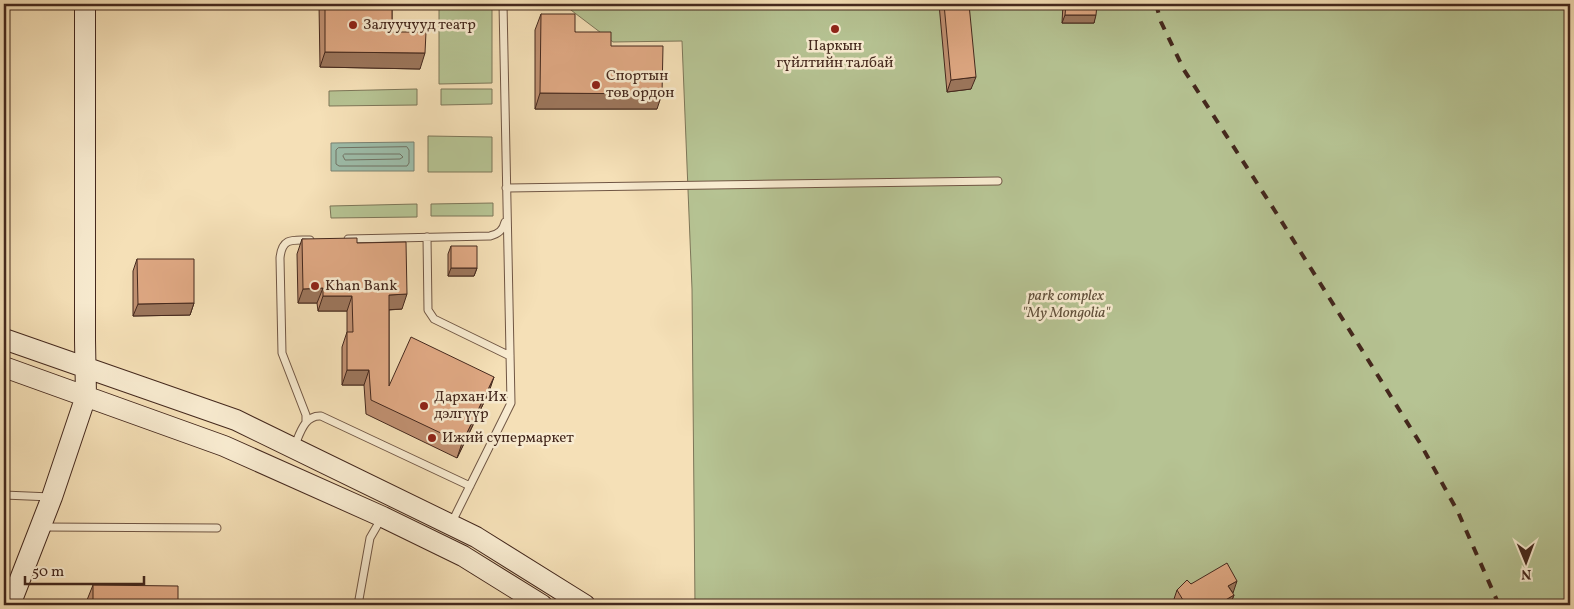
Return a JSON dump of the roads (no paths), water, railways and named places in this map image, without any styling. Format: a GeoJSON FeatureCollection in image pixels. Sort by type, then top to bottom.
{"type":"FeatureCollection","features":[{"type":"Feature","properties":{"kind":"main road"},"geometry":{"type":"LineString","coordinates":[[10,605],[52,497],[86,396],[85,4]]}},
{"type":"Feature","properties":{"kind":"main road"},"geometry":{"type":"LineString","coordinates":[[4,339],[236,420],[476,537],[585,605]]}},
{"type":"Feature","properties":{"kind":"main road"},"geometry":{"type":"LineString","coordinates":[[4,366],[224,446],[383,517],[463,556],[539,604]]}},
{"type":"Feature","properties":{"kind":"lane"},"geometry":{"type":"LineString","coordinates":[[451,524],[510,403],[503,4]]}},
{"type":"Feature","properties":{"kind":"lane"},"geometry":{"type":"LineString","coordinates":[[506,188],[998,181]]}},
{"type":"Feature","properties":{"kind":"lane"},"geometry":{"type":"LineString","coordinates":[[341,239],[490,236],[496,235],[504,227],[506,217]]}},
{"type":"Feature","properties":{"kind":"lane"},"geometry":{"type":"LineString","coordinates":[[427,237],[428,310],[430,315],[434,319],[510,356]]}},
{"type":"Feature","properties":{"kind":"lane"},"geometry":{"type":"LineString","coordinates":[[306,422],[306,415],[282,353],[280,258],[283,245],[287,242],[322,240]]}},
{"type":"Feature","properties":{"kind":"lane"},"geometry":{"type":"LineString","coordinates":[[293,448],[306,422],[312,417],[321,416],[470,486]]}},
{"type":"Feature","properties":{"kind":"lane"},"geometry":{"type":"LineString","coordinates":[[4,495],[52,497]]}},
{"type":"Feature","properties":{"kind":"lane"},"geometry":{"type":"LineString","coordinates":[[358,605],[370,538],[383,517]]}},
{"type":"Feature","properties":{"kind":"lane"},"geometry":{"type":"LineString","coordinates":[[40,527],[217,528]]}},
{"type":"Feature","properties":{"kind":"water"},"geometry":{"type":"Polygon","coordinates":[[[414,142],[414,171],[331,171],[331,143],[414,142]]]}},
{"type":"Feature","properties":{"kind":"railway"},"geometry":{"type":"LineString","coordinates":[[1156,4],[1161,22],[1184,70],[1275,211],[1420,443],[1458,512],[1499,605]]}},
{"type":"Feature","properties":{"kind":"place","name":"Залуучууд театр"},"geometry":{"type":"Point","coordinates":[353,25]}},
{"type":"Feature","properties":{"kind":"place","name":"Паркын гүйлтийн талбай"},"geometry":{"type":"Point","coordinates":[835,29]}},
{"type":"Feature","properties":{"kind":"place","name":"Спортын төв ордон"},"geometry":{"type":"Point","coordinates":[596,85]}},
{"type":"Feature","properties":{"kind":"place","name":"Khan Bank"},"geometry":{"type":"Point","coordinates":[315,286]}},
{"type":"Feature","properties":{"kind":"place","name":"Дархан Их дэлгүүр"},"geometry":{"type":"Point","coordinates":[424,406]}},
{"type":"Feature","properties":{"kind":"place","name":"Ижий супермаркет"},"geometry":{"type":"Point","coordinates":[432,438]}},
{"type":"Feature","properties":{"kind":"park label","name":"park complex \"My Mongolia\""},"geometry":{"type":"Point","coordinates":[1066,304]}}]}
